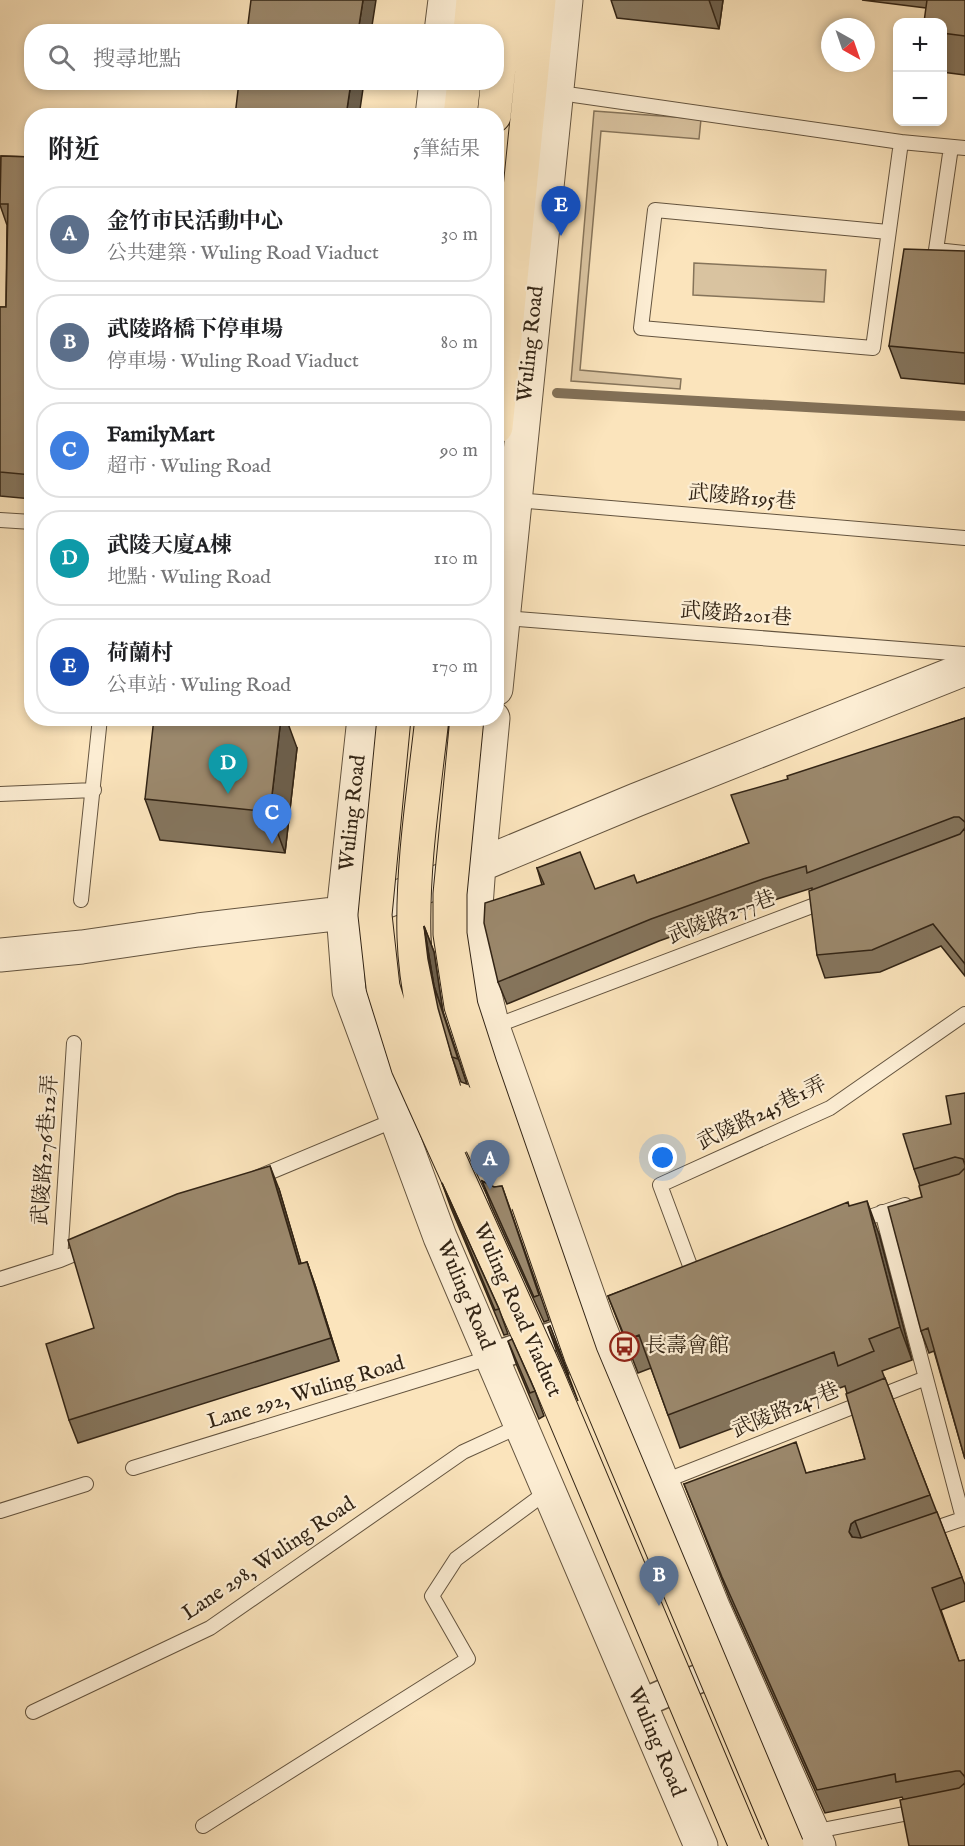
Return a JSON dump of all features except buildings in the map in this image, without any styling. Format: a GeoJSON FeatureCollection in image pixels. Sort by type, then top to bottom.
{"type":"FeatureCollection","features":[{"type":"Feature","properties":{"kind":"highway"},"geometry":{"type":"LineString","coordinates":[[471,24],[473,0]]}},
{"type":"Feature","properties":{"kind":"highway"},"geometry":{"type":"LineString","coordinates":[[504,24],[506,0]]}},
{"type":"Feature","properties":{"kind":"highway"},"geometry":{"type":"LineString","coordinates":[[504,348],[539,0]]}},
{"type":"Feature","properties":{"kind":"highway"},"geometry":{"type":"LineString","coordinates":[[461,108],[463,90]]}},
{"type":"Feature","properties":{"kind":"highway"},"geometry":{"type":"LineString","coordinates":[[495,108],[497,90]]}},
{"type":"Feature","properties":{"kind":"highway","name":"Wuling Road Viaduct"},"geometry":{"type":"LineString","coordinates":[[393,726],[375,915],[383,987],[408,1067],[547,1375],[747,1846]]}},
{"type":"Feature","properties":{"kind":"highway"},"geometry":{"type":"LineString","coordinates":[[431,726],[414,885],[414,939],[418,981],[436,1065],[474,1185],[547,1375]]}},
{"type":"Feature","properties":{"kind":"highway","name":"Wuling Road Viaduct"},"geometry":{"type":"LineString","coordinates":[[466,726],[450,894],[450,934],[461,1006],[484,1079],[581,1356],[806,1841]]}},
{"type":"Feature","properties":{"kind":"highway"},"geometry":{"type":"LineString","coordinates":[[418,981],[465,1111],[581,1356]]}},
{"type":"Feature","properties":{"kind":"street"},"geometry":{"type":"LineString","coordinates":[[442,24],[445,0]]}},
{"type":"Feature","properties":{"kind":"street","name":"Wuling Road"},"geometry":{"type":"LineString","coordinates":[[504,551],[515,500],[566,0]]}},
{"type":"Feature","properties":{"kind":"street"},"geometry":{"type":"LineString","coordinates":[[433,108],[435,90]]}},
{"type":"Feature","properties":{"kind":"street"},"geometry":{"type":"LineString","coordinates":[[0,955],[82,947],[198,930],[343,913],[376,905],[965,669]]}},
{"type":"Feature","properties":{"kind":"street","name":"Wuling Road"},"geometry":{"type":"LineString","coordinates":[[362,726],[343,913],[348,991],[440,1237],[701,1846]]}},
{"type":"Feature","properties":{"kind":"street"},"geometry":{"type":"LineString","coordinates":[[493,726],[478,865],[473,947],[493,1027],[662,1482],[737,1663],[806,1841],[747,1846]]}},
{"type":"Feature","properties":{"kind":"street"},"geometry":{"type":"LineString","coordinates":[[492,1357],[602,1319]]}},
{"type":"Feature","properties":{"kind":"street"},"geometry":{"type":"LineString","coordinates":[[640,1704],[737,1663]]}},
{"type":"Feature","properties":{"kind":"lane"},"geometry":{"type":"LineString","coordinates":[[574,95],[901,142],[958,147],[936,250],[965,253]]}},
{"type":"Feature","properties":{"kind":"lane"},"geometry":{"type":"LineString","coordinates":[[888,232],[655,210],[641,328],[873,348],[901,142]]}},
{"type":"Feature","properties":{"kind":"lane","name":"武陵路195巷"},"geometry":{"type":"LineString","coordinates":[[515,500],[965,538]]}},
{"type":"Feature","properties":{"kind":"lane"},"geometry":{"type":"LineString","coordinates":[[0,520],[24,522]]}},
{"type":"Feature","properties":{"kind":"lane","name":"武陵路201巷"},"geometry":{"type":"LineString","coordinates":[[504,618],[965,654]]}},
{"type":"Feature","properties":{"kind":"lane"},"geometry":{"type":"LineString","coordinates":[[81,900],[99,726]]}},
{"type":"Feature","properties":{"kind":"lane"},"geometry":{"type":"LineString","coordinates":[[0,794],[94,790]]}},
{"type":"Feature","properties":{"kind":"lane","name":"武陵路277巷"},"geometry":{"type":"LineString","coordinates":[[493,1027],[846,893]]}},
{"type":"Feature","properties":{"kind":"lane","name":"武陵路245巷1弄"},"geometry":{"type":"LineString","coordinates":[[697,1283],[660,1185],[830,1108],[965,1014]]}},
{"type":"Feature","properties":{"kind":"lane","name":"武陵路276巷12弄"},"geometry":{"type":"LineString","coordinates":[[60,1260],[74,1043]]}},
{"type":"Feature","properties":{"kind":"lane"},"geometry":{"type":"LineString","coordinates":[[244,1183],[395,1120]]}},
{"type":"Feature","properties":{"kind":"lane"},"geometry":{"type":"LineString","coordinates":[[839,1228],[913,1203]]}},
{"type":"Feature","properties":{"kind":"lane"},"geometry":{"type":"LineString","coordinates":[[882,1212],[964,1518],[909,1537]]}},
{"type":"Feature","properties":{"kind":"lane"},"geometry":{"type":"LineString","coordinates":[[0,1279],[60,1260],[103,1242]]}},
{"type":"Feature","properties":{"kind":"lane","name":"Lane 292, Wuling Road"},"geometry":{"type":"LineString","coordinates":[[133,1468],[492,1357]]}},
{"type":"Feature","properties":{"kind":"lane","name":"武陵路247巷"},"geometry":{"type":"LineString","coordinates":[[662,1482],[926,1378]]}},
{"type":"Feature","properties":{"kind":"lane","name":"Lane 298, Wuling Road"},"geometry":{"type":"LineString","coordinates":[[33,1712],[210,1628],[463,1452],[520,1426]]}},
{"type":"Feature","properties":{"kind":"lane"},"geometry":{"type":"LineString","coordinates":[[0,1511],[86,1484]]}},
{"type":"Feature","properties":{"kind":"lane"},"geometry":{"type":"LineString","coordinates":[[203,1826],[468,1659],[432,1596],[456,1559],[548,1491]]}},
{"type":"Feature","properties":{"kind":"lane"},"geometry":{"type":"LineString","coordinates":[[806,1841],[930,1809]]}},
{"type":"Feature","properties":{"kind":"shaded area"},"geometry":{"type":"Polygon","coordinates":[[[594,111],[701,119],[699,139],[601,131],[580,370],[681,379],[680,389],[571,381],[594,111]]]}},
{"type":"Feature","properties":{"kind":"shaded area"},"geometry":{"type":"Polygon","coordinates":[[[694,263],[826,270],[824,302],[693,295],[694,263]]]}},
{"type":"Feature","properties":{"kind":"waterway"},"geometry":{"type":"LineString","coordinates":[[557,393],[965,416]]}},
{"type":"Feature","properties":{"kind":"place","name":"荷蘭村"},"geometry":{"type":"Point","coordinates":[561,236]}},
{"type":"Feature","properties":{"kind":"place","name":"武陵天廈A棟"},"geometry":{"type":"Point","coordinates":[228,794]}},
{"type":"Feature","properties":{"kind":"place","name":"FamilyMart"},"geometry":{"type":"Point","coordinates":[272,844]}},
{"type":"Feature","properties":{"kind":"place","name":"金竹市民活動中心"},"geometry":{"type":"Point","coordinates":[490,1190]}},
{"type":"Feature","properties":{"kind":"place","name":"長壽會館"},"geometry":{"type":"Point","coordinates":[624,1346]}},
{"type":"Feature","properties":{"kind":"place","name":"武陵路橋下停車場"},"geometry":{"type":"Point","coordinates":[659,1606]}}]}
